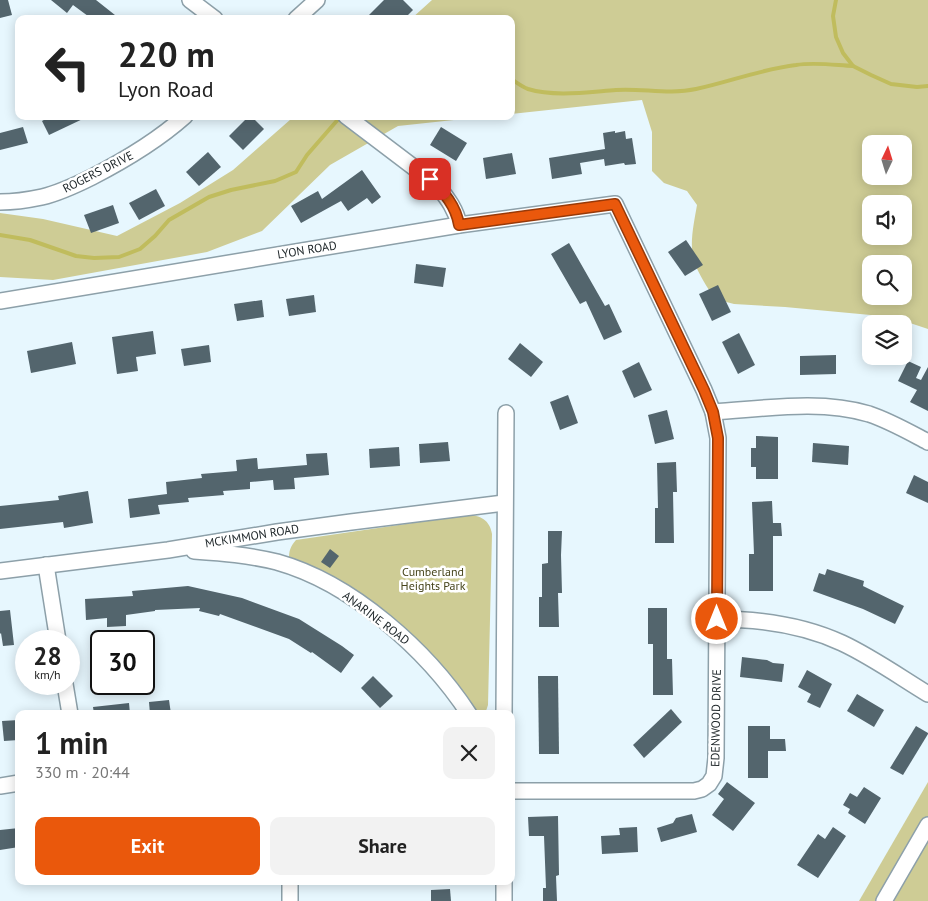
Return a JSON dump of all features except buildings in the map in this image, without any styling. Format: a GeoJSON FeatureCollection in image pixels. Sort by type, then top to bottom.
{"type":"FeatureCollection","features":[{"type":"Feature","properties":{"kind":"street"},"geometry":{"type":"LineString","coordinates":[[190,0],[211,15]]}},
{"type":"Feature","properties":{"kind":"street"},"geometry":{"type":"LineString","coordinates":[[300,15],[317,0]]}},
{"type":"Feature","properties":{"kind":"street","name":"ROGERS DRIVE"},"geometry":{"type":"LineString","coordinates":[[0,202],[15,202],[41,197],[75,185],[115,165],[146,146],[180,120]]}},
{"type":"Feature","properties":{"kind":"street"},"geometry":{"type":"LineString","coordinates":[[351,120],[437,185],[457,214],[459,225]]}},
{"type":"Feature","properties":{"kind":"street","name":"LYON ROAD"},"geometry":{"type":"LineString","coordinates":[[0,301],[459,225],[615,204]]}},
{"type":"Feature","properties":{"kind":"street","name":"EDENWOOD DRIVE"},"geometry":{"type":"LineString","coordinates":[[515,791],[694,791],[702,789],[709,784],[714,776],[716,758],[718,438],[713,412],[704,390],[615,204]]}},
{"type":"Feature","properties":{"kind":"street"},"geometry":{"type":"LineString","coordinates":[[713,412],[797,406],[841,408],[885,420],[928,442]]}},
{"type":"Feature","properties":{"kind":"street"},"geometry":{"type":"LineString","coordinates":[[504,710],[506,413]]}},
{"type":"Feature","properties":{"kind":"street","name":"MCKIMMON ROAD"},"geometry":{"type":"LineString","coordinates":[[0,572],[168,550],[268,533],[504,503]]}},
{"type":"Feature","properties":{"kind":"street","name":"ANARINE ROAD"},"geometry":{"type":"LineString","coordinates":[[168,550],[241,554],[300,570],[332,586],[377,615],[411,644],[436,670],[466,710]]}},
{"type":"Feature","properties":{"kind":"street"},"geometry":{"type":"LineString","coordinates":[[46,565],[56,630]]}},
{"type":"Feature","properties":{"kind":"street"},"geometry":{"type":"LineString","coordinates":[[717,619],[763,622],[790,626],[816,633],[841,642],[865,655],[928,694]]}},
{"type":"Feature","properties":{"kind":"street"},"geometry":{"type":"LineString","coordinates":[[67,695],[69,710]]}},
{"type":"Feature","properties":{"kind":"street"},"geometry":{"type":"LineString","coordinates":[[0,786],[15,784]]}},
{"type":"Feature","properties":{"kind":"street"},"geometry":{"type":"LineString","coordinates":[[884,901],[928,825]]}},
{"type":"Feature","properties":{"kind":"street"},"geometry":{"type":"LineString","coordinates":[[290,885],[290,901]]}},
{"type":"Feature","properties":{"kind":"street"},"geometry":{"type":"LineString","coordinates":[[504,885],[504,901]]}},
{"type":"Feature","properties":{"kind":"green space"},"geometry":{"type":"Polygon","coordinates":[[[432,0],[928,0],[928,329],[912,324],[912,315],[871,315],[734,304],[715,299],[694,261],[692,248],[697,205],[687,191],[664,183],[652,171],[652,132],[642,100],[515,114],[515,15],[415,15],[432,0]]]}},
{"type":"Feature","properties":{"kind":"green space"},"geometry":{"type":"Polygon","coordinates":[[[290,120],[454,120],[398,126],[330,165],[262,231],[207,252],[53,280],[0,277],[0,213],[43,219],[117,236],[180,203],[233,170],[290,120]]]}},
{"type":"Feature","properties":{"kind":"green space","name":"Cumberland Heights Park"},"geometry":{"type":"Polygon","coordinates":[[[467,515],[484,519],[489,525],[492,534],[488,705],[486,710],[467,710],[430,659],[289,559],[290,549],[296,540],[467,515]]]}},
{"type":"Feature","properties":{"kind":"green space"},"geometry":{"type":"Polygon","coordinates":[[[928,782],[928,901],[859,901],[928,782]]]}},
{"type":"Feature","properties":{"kind":"waterway"},"geometry":{"type":"LineString","coordinates":[[836,0],[833,16],[836,37],[843,53],[853,66],[891,84],[917,87],[928,86]]}},
{"type":"Feature","properties":{"kind":"waterway"},"geometry":{"type":"LineString","coordinates":[[515,82],[528,89],[549,93],[626,90],[686,91],[771,69],[796,65],[853,66]]}},
{"type":"Feature","properties":{"kind":"waterway"},"geometry":{"type":"LineString","coordinates":[[0,235],[30,240],[76,256],[94,258],[119,257],[140,249],[169,220],[209,197],[231,190],[275,181],[296,172],[307,155],[338,120]]}},
{"type":"Feature","properties":{"kind":"route"},"geometry":{"type":"LineString","coordinates":[[430,179],[448,199],[457,214],[459,225],[615,204],[713,412],[718,438],[717,619]]}}]}
